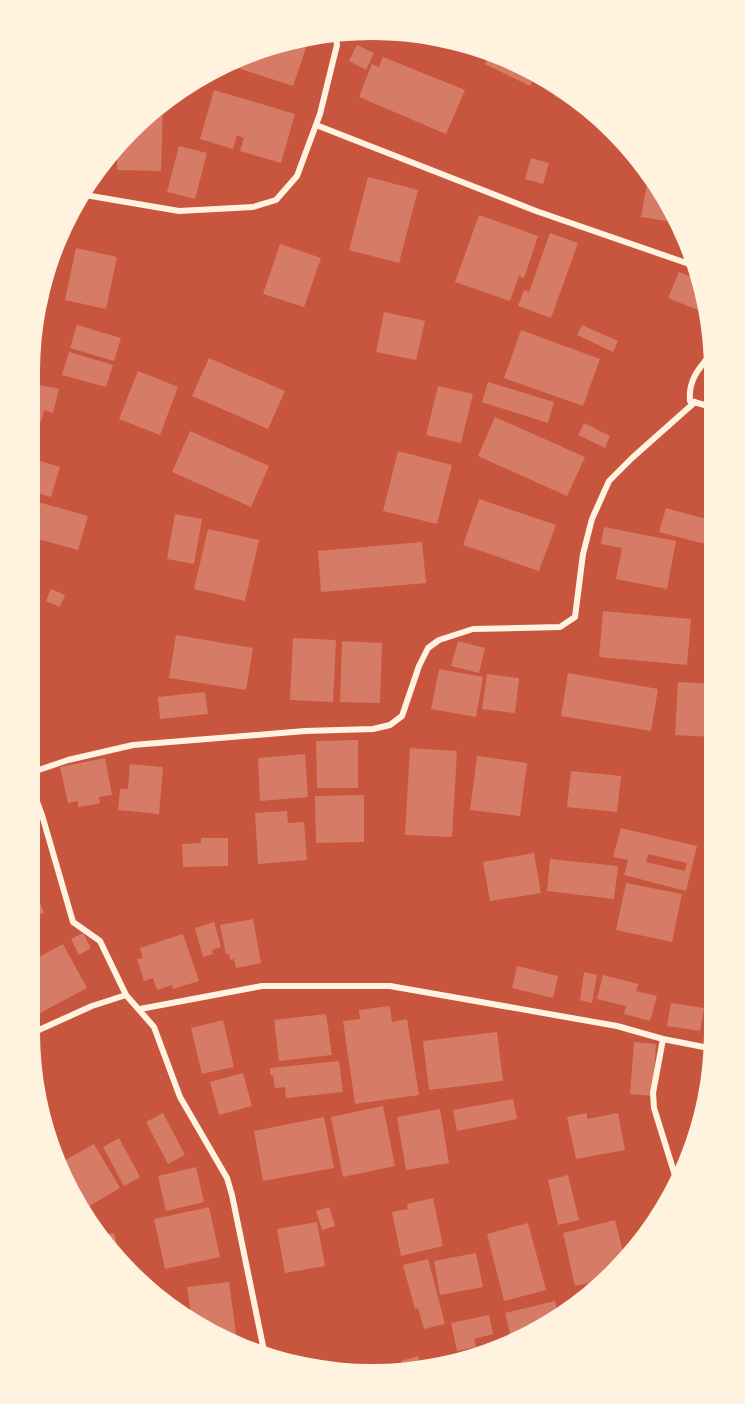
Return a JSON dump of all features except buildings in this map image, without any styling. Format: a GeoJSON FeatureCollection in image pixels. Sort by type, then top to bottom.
{"type":"FeatureCollection","features":[{"type":"Feature","properties":{"kind":"street"},"geometry":{"type":"LineString","coordinates":[[91,196],[178,211],[253,207],[276,200],[297,176],[320,114],[337,42]]}},
{"type":"Feature","properties":{"kind":"street"},"geometry":{"type":"LineString","coordinates":[[316,125],[536,211],[686,263]]}},
{"type":"Feature","properties":{"kind":"street"},"geometry":{"type":"LineString","coordinates":[[704,362],[697,369],[689,391],[690,401],[704,405]]}},
{"type":"Feature","properties":{"kind":"street"},"geometry":{"type":"LineString","coordinates":[[40,769],[133,745],[304,731],[373,729],[390,725],[402,716],[423,657],[428,648],[439,640],[473,629],[560,627],[575,617],[583,554],[591,519],[609,482],[694,402]]}},
{"type":"Feature","properties":{"kind":"street"},"geometry":{"type":"LineString","coordinates":[[40,810],[73,922],[100,941],[126,995],[154,1027],[180,1097],[226,1178],[232,1195],[263,1345]]}},
{"type":"Feature","properties":{"kind":"street"},"geometry":{"type":"LineString","coordinates":[[140,1010],[262,986],[390,986],[617,1026],[663,1039],[704,1046]]}},
{"type":"Feature","properties":{"kind":"street"},"geometry":{"type":"LineString","coordinates":[[40,1029],[92,1006],[126,995]]}},
{"type":"Feature","properties":{"kind":"street"},"geometry":{"type":"LineString","coordinates":[[663,1039],[653,1093],[654,1108],[674,1171]]}}]}
